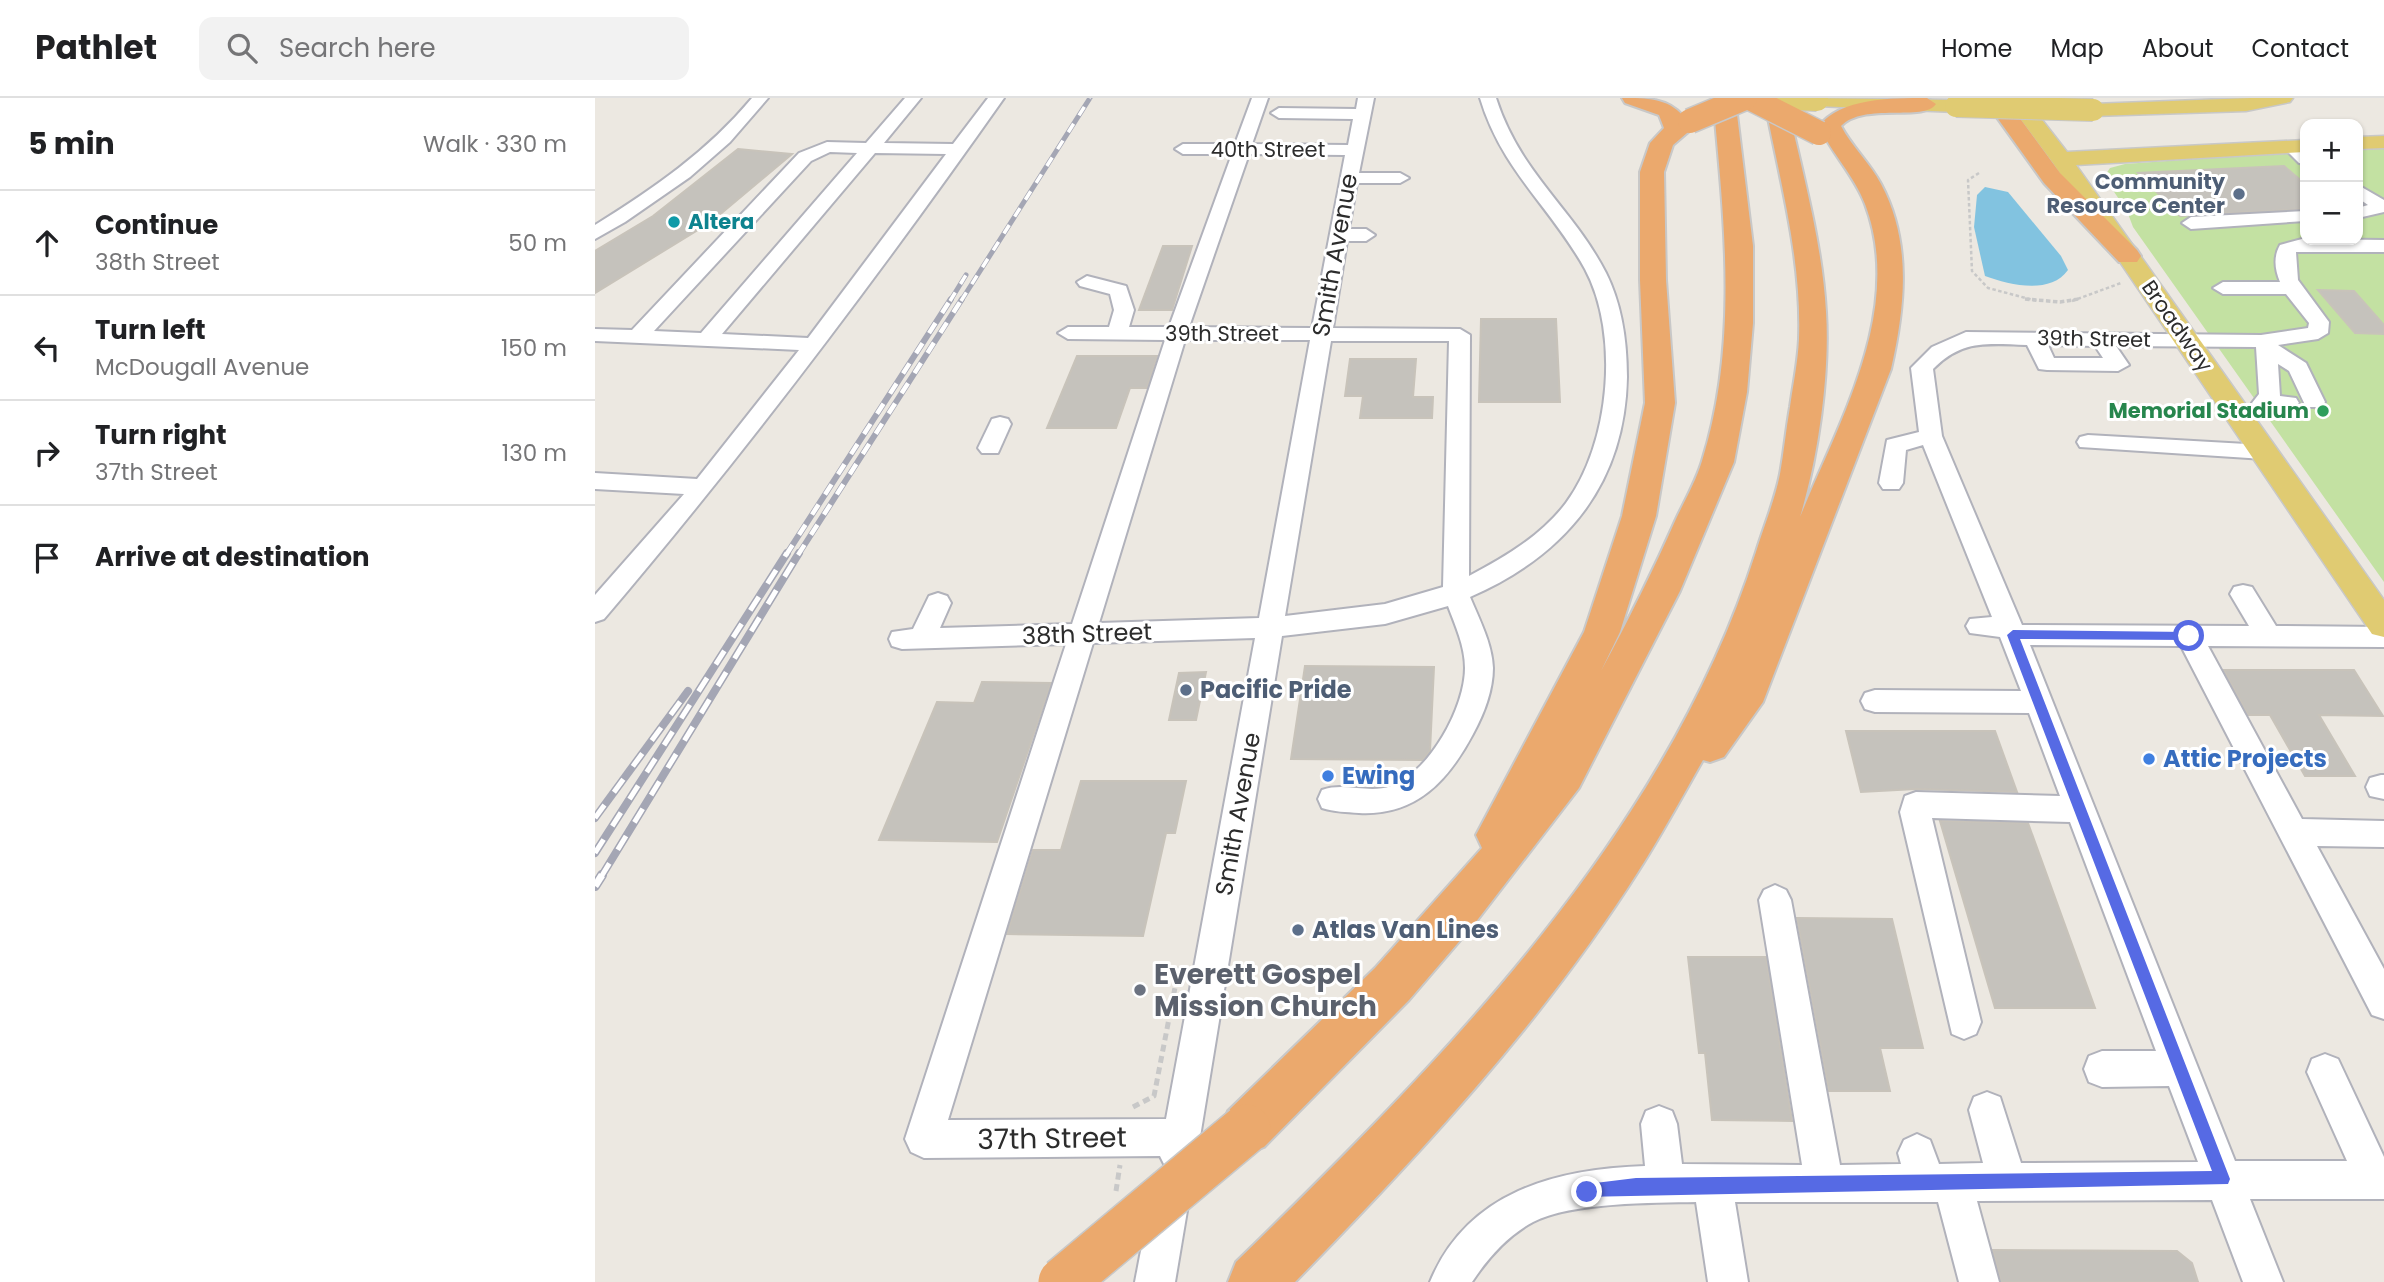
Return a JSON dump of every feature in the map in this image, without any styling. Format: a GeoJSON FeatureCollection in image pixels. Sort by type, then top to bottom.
{"type":"FeatureCollection","features":[{"type":"Feature","properties":{"kind":"highway"},"geometry":{"type":"LineString","coordinates":[[1633,98],[1661,106],[1683,125]]}},
{"type":"Feature","properties":{"kind":"highway"},"geometry":{"type":"LineString","coordinates":[[1063,1282],[1246,1129],[1392,984],[1459,909],[1565,776],[1662,591],[1718,462],[1733,392],[1741,284],[1740,246],[1724,98]]}},
{"type":"Feature","properties":{"kind":"highway"},"geometry":{"type":"LineString","coordinates":[[1459,909],[1602,632],[1639,516],[1660,403],[1653,280],[1651,172],[1658,150],[1683,125],[1748,98],[1829,138],[1870,184],[1887,237],[1891,267],[1885,338],[1876,369],[1744,702],[1706,750],[1663,796]]}},
{"type":"Feature","properties":{"kind":"highway"},"geometry":{"type":"LineString","coordinates":[[1256,1282],[1381,1159],[1462,1066],[1588,908],[1663,796],[1735,660],[1770,565],[1798,473],[1813,340],[1809,284],[1775,98]]}},
{"type":"Feature","properties":{"kind":"highway"},"geometry":{"type":"LineString","coordinates":[[1880,98],[1925,104]]}},
{"type":"Feature","properties":{"kind":"highway"},"geometry":{"type":"LineString","coordinates":[[1994,98],[2052,178],[2135,266]]}},
{"type":"Feature","properties":{"kind":"highway"},"geometry":{"type":"LineString","coordinates":[[1829,138],[1830,126],[1839,115],[1856,109],[1925,104]]}},
{"type":"Feature","properties":{"kind":"main road"},"geometry":{"type":"LineString","coordinates":[[1775,98],[2093,110],[2213,101],[2246,105],[2283,98]]}},
{"type":"Feature","properties":{"kind":"main road","name":"Broadway"},"geometry":{"type":"LineString","coordinates":[[2015,98],[2061,159],[2384,625]]}},
{"type":"Feature","properties":{"kind":"main road"},"geometry":{"type":"LineString","coordinates":[[2363,143],[2384,142]]}},
{"type":"Feature","properties":{"kind":"main road"},"geometry":{"type":"LineString","coordinates":[[2061,159],[2300,151]]}},
{"type":"Feature","properties":{"kind":"street"},"geometry":{"type":"LineString","coordinates":[[595,220],[649,188],[688,159],[720,129],[745,98]]}},
{"type":"Feature","properties":{"kind":"street"},"geometry":{"type":"LineString","coordinates":[[595,233],[700,164],[727,139],[760,98]]}},
{"type":"Feature","properties":{"kind":"street"},"geometry":{"type":"LineString","coordinates":[[706,340],[913,98]]}},
{"type":"Feature","properties":{"kind":"street"},"geometry":{"type":"LineString","coordinates":[[595,612],[672,526],[814,345],[996,98]]}},
{"type":"Feature","properties":{"kind":"street"},"geometry":{"type":"LineString","coordinates":[[1081,634],[1177,333],[1260,98]]}},
{"type":"Feature","properties":{"kind":"street","name":"38th Street"},"geometry":{"type":"LineString","coordinates":[[938,603],[912,638],[1272,628],[1387,614],[1455,593],[1499,573],[1544,544],[1571,514],[1595,478],[1611,433],[1618,379],[1610,311],[1579,243],[1515,161],[1497,128],[1488,98]]}},
{"type":"Feature","properties":{"kind":"street"},"geometry":{"type":"LineString","coordinates":[[1279,113],[1364,106]]}},
{"type":"Feature","properties":{"kind":"street","name":"Smith Avenue"},"geometry":{"type":"LineString","coordinates":[[1155,1282],[1272,628],[1321,334],[1364,106]]}},
{"type":"Feature","properties":{"kind":"street"},"geometry":{"type":"LineString","coordinates":[[638,337],[805,157],[827,147],[957,149]]}},
{"type":"Feature","properties":{"kind":"street","name":"40th Street"},"geometry":{"type":"LineString","coordinates":[[1183,149],[1354,150]]}},
{"type":"Feature","properties":{"kind":"street"},"geometry":{"type":"LineString","coordinates":[[1349,178],[1400,178]]}},
{"type":"Feature","properties":{"kind":"street"},"geometry":{"type":"LineString","coordinates":[[2363,194],[2378,204],[2378,208],[2363,212]]}},
{"type":"Feature","properties":{"kind":"street"},"geometry":{"type":"LineString","coordinates":[[2191,223],[2300,216]]}},
{"type":"Feature","properties":{"kind":"street"},"geometry":{"type":"LineString","coordinates":[[1339,235],[1366,235]]}},
{"type":"Feature","properties":{"kind":"street","name":"39th Street"},"geometry":{"type":"LineString","coordinates":[[1931,436],[1922,368],[1939,351],[1966,338],[2264,343],[2318,332],[2319,322],[2291,288],[2283,263],[2287,249],[2302,245],[2384,246]]}},
{"type":"Feature","properties":{"kind":"street"},"geometry":{"type":"LineString","coordinates":[[1087,282],[1119,290],[1124,310],[1117,333]]}},
{"type":"Feature","properties":{"kind":"street"},"geometry":{"type":"LineString","coordinates":[[2223,288],[2291,288]]}},
{"type":"Feature","properties":{"kind":"street","name":"39th Street"},"geometry":{"type":"LineString","coordinates":[[1067,333],[1460,335],[1455,593]]}},
{"type":"Feature","properties":{"kind":"street"},"geometry":{"type":"LineString","coordinates":[[595,335],[814,345]]}},
{"type":"Feature","properties":{"kind":"street"},"geometry":{"type":"LineString","coordinates":[[2034,339],[2047,364],[2118,365],[2102,340]]}},
{"type":"Feature","properties":{"kind":"street"},"geometry":{"type":"LineString","coordinates":[[2264,343],[2298,368],[2314,402]]}},
{"type":"Feature","properties":{"kind":"street"},"geometry":{"type":"LineString","coordinates":[[2263,403],[2270,395],[2264,343]]}},
{"type":"Feature","properties":{"kind":"street"},"geometry":{"type":"LineString","coordinates":[[2231,404],[2288,402]]}},
{"type":"Feature","properties":{"kind":"street"},"geometry":{"type":"LineString","coordinates":[[990,448],[1000,424]]}},
{"type":"Feature","properties":{"kind":"street"},"geometry":{"type":"LineString","coordinates":[[1891,483],[1895,444],[1931,436],[2000,629],[2039,702],[2263,1282]]}},
{"type":"Feature","properties":{"kind":"street"},"geometry":{"type":"LineString","coordinates":[[2088,442],[2264,452]]}},
{"type":"Feature","properties":{"kind":"street"},"geometry":{"type":"LineString","coordinates":[[595,481],[703,486]]}},
{"type":"Feature","properties":{"kind":"street"},"geometry":{"type":"LineString","coordinates":[[1333,799],[1396,798],[1421,785],[1453,745],[1471,710],[1479,670],[1468,626],[1455,593]]}},
{"type":"Feature","properties":{"kind":"street"},"geometry":{"type":"LineString","coordinates":[[2243,594],[2268,636]]}},
{"type":"Feature","properties":{"kind":"street"},"geometry":{"type":"LineString","coordinates":[[2000,629],[2189,636],[2384,637]]}},
{"type":"Feature","properties":{"kind":"street","name":"37th Street"},"geometry":{"type":"LineString","coordinates":[[1081,634],[924,1139],[1181,1137]]}},
{"type":"Feature","properties":{"kind":"street"},"geometry":{"type":"LineString","coordinates":[[2189,636],[2384,1003]]}},
{"type":"Feature","properties":{"kind":"street"},"geometry":{"type":"LineString","coordinates":[[1875,701],[2039,702]]}},
{"type":"Feature","properties":{"kind":"street"},"geometry":{"type":"LineString","coordinates":[[1964,1022],[1915,812],[1916,805],[2080,809]]}},
{"type":"Feature","properties":{"kind":"street"},"geometry":{"type":"LineString","coordinates":[[2293,832],[2384,834]]}},
{"type":"Feature","properties":{"kind":"street"},"geometry":{"type":"LineString","coordinates":[[1775,900],[1824,1184]]}},
{"type":"Feature","properties":{"kind":"street"},"geometry":{"type":"LineString","coordinates":[[2102,1069],[2179,1068]]}},
{"type":"Feature","properties":{"kind":"street"},"geometry":{"type":"LineString","coordinates":[[1450,1282],[1470,1247],[1502,1218],[1537,1201],[1612,1189],[1824,1184],[1931,1173],[2007,1182],[2379,1180],[2325,1072]]}},
{"type":"Feature","properties":{"kind":"street"},"geometry":{"type":"LineString","coordinates":[[1987,1110],[2007,1182]]}},
{"type":"Feature","properties":{"kind":"street"},"geometry":{"type":"LineString","coordinates":[[1659,1124],[1666,1186]]}},
{"type":"Feature","properties":{"kind":"street"},"geometry":{"type":"LineString","coordinates":[[1931,1173],[1979,1282]]}},
{"type":"Feature","properties":{"kind":"street"},"geometry":{"type":"LineString","coordinates":[[1713,1185],[1728,1282]]}},
{"type":"Feature","properties":{"kind":"path"},"geometry":{"type":"LineString","coordinates":[[1979,173],[1968,180],[1972,271],[1984,286],[2017,298],[2062,301],[2086,296],[2135,266]]}},
{"type":"Feature","properties":{"kind":"path"},"geometry":{"type":"LineString","coordinates":[[1114,1203],[1129,1109],[1154,1096],[1180,961]]}},
{"type":"Feature","properties":{"kind":"green space","name":"Memorial Stadium"},"geometry":{"type":"Polygon","coordinates":[[[2363,148],[2384,148],[2384,582],[2133,227],[2127,211],[2104,177],[2110,168],[2125,164],[2300,151],[2300,245],[2363,245],[2363,148]]]}},
{"type":"Feature","properties":{"kind":"water"},"geometry":{"type":"Polygon","coordinates":[[[1985,187],[2008,192],[2061,256],[2068,270],[2060,278],[2051,283],[2029,286],[1985,276],[1974,227],[1977,195],[1985,187]]]}},
{"type":"Feature","properties":{"kind":"building","name":"Altera"},"geometry":{"type":"Polygon","coordinates":[[[738,149],[792,154],[711,222],[595,293],[595,251],[653,216],[738,149]]]}},
{"type":"Feature","properties":{"kind":"building","name":"Community Resource Center"},"geometry":{"type":"Polygon","coordinates":[[[2284,166],[2300,180],[2300,209],[2180,216],[2138,173],[2284,166]]]}},
{"type":"Feature","properties":{"kind":"building"},"geometry":{"type":"Polygon","coordinates":[[[1163,246],[1192,246],[1172,310],[1139,310],[1163,246]]]}},
{"type":"Feature","properties":{"kind":"building"},"geometry":{"type":"Polygon","coordinates":[[[2318,290],[2354,291],[2384,325],[2384,334],[2355,333],[2318,290]]]}},
{"type":"Feature","properties":{"kind":"building"},"geometry":{"type":"Polygon","coordinates":[[[1481,319],[1556,319],[1560,402],[1479,402],[1481,319]]]}},
{"type":"Feature","properties":{"kind":"building"},"geometry":{"type":"Polygon","coordinates":[[[1077,356],[1157,356],[1147,388],[1130,388],[1116,428],[1047,428],[1077,356]]]}},
{"type":"Feature","properties":{"kind":"building"},"geometry":{"type":"Polygon","coordinates":[[[1350,359],[1416,359],[1413,397],[1433,397],[1432,418],[1360,418],[1363,396],[1345,396],[1350,359]]]}},
{"type":"Feature","properties":{"kind":"building"},"geometry":{"type":"Polygon","coordinates":[[[1305,666],[1434,667],[1430,751],[1422,760],[1291,759],[1305,666]]]}},
{"type":"Feature","properties":{"kind":"building"},"geometry":{"type":"Polygon","coordinates":[[[2224,670],[2354,670],[2383,716],[2319,715],[2355,776],[2305,776],[2270,715],[2248,715],[2224,670]]]}},
{"type":"Feature","properties":{"kind":"building"},"geometry":{"type":"Polygon","coordinates":[[[1206,672],[1196,720],[1169,720],[1179,673],[1206,672]]]}},
{"type":"Feature","properties":{"kind":"building"},"geometry":{"type":"Polygon","coordinates":[[[982,682],[1051,683],[997,842],[879,840],[937,702],[974,703],[982,682]]]}},
{"type":"Feature","properties":{"kind":"building"},"geometry":{"type":"Polygon","coordinates":[[[1846,731],[1995,731],[2017,792],[1916,789],[1861,792],[1846,731]]]}},
{"type":"Feature","properties":{"kind":"building"},"geometry":{"type":"Polygon","coordinates":[[[1081,781],[1186,781],[1175,833],[1166,833],[1143,936],[1007,934],[1033,850],[1061,850],[1081,781]]]}},
{"type":"Feature","properties":{"kind":"building"},"geometry":{"type":"Polygon","coordinates":[[[1940,821],[2028,823],[2095,1008],[1995,1008],[1940,821]]]}},
{"type":"Feature","properties":{"kind":"building"},"geometry":{"type":"Polygon","coordinates":[[[1797,918],[1892,919],[1923,1048],[1880,1048],[1890,1091],[1829,1091],[1797,918]]]}},
{"type":"Feature","properties":{"kind":"building"},"geometry":{"type":"Polygon","coordinates":[[[1688,957],[1766,957],[1792,1121],[1712,1120],[1705,1053],[1699,1053],[1688,957]]]}},
{"type":"Feature","properties":{"kind":"building"},"geometry":{"type":"Polygon","coordinates":[[[1993,1250],[2177,1251],[2192,1263],[2198,1282],[2001,1282],[1993,1250]]]}},
{"type":"Feature","properties":{"kind":"railway"},"geometry":{"type":"LineString","coordinates":[[961,301],[1090,98]]}},
{"type":"Feature","properties":{"kind":"railway"},"geometry":{"type":"LineString","coordinates":[[950,301],[966,275]]}},
{"type":"Feature","properties":{"kind":"railway"},"geometry":{"type":"LineString","coordinates":[[786,555],[951,299]]}},
{"type":"Feature","properties":{"kind":"railway"},"geometry":{"type":"LineString","coordinates":[[798,555],[962,299]]}},
{"type":"Feature","properties":{"kind":"railway"},"geometry":{"type":"LineString","coordinates":[[595,853],[787,553]]}},
{"type":"Feature","properties":{"kind":"railway"},"geometry":{"type":"LineString","coordinates":[[601,877],[799,553]]}},
{"type":"Feature","properties":{"kind":"railway"},"geometry":{"type":"LineString","coordinates":[[595,818],[688,691]]}},
{"type":"Feature","properties":{"kind":"railway"},"geometry":{"type":"LineString","coordinates":[[595,886],[602,875]]}},
{"type":"Feature","properties":{"kind":"place","name":"Community Resource Center"},"geometry":{"type":"Point","coordinates":[2239,194]}},
{"type":"Feature","properties":{"kind":"place","name":"Altera"},"geometry":{"type":"Point","coordinates":[674,222]}},
{"type":"Feature","properties":{"kind":"place","name":"Memorial Stadium"},"geometry":{"type":"Point","coordinates":[2323,411]}},
{"type":"Feature","properties":{"kind":"place","name":"Pacific Pride"},"geometry":{"type":"Point","coordinates":[1186,690]}},
{"type":"Feature","properties":{"kind":"place","name":"Attic Projects"},"geometry":{"type":"Point","coordinates":[2149,759]}},
{"type":"Feature","properties":{"kind":"place","name":"Ewing"},"geometry":{"type":"Point","coordinates":[1328,776]}},
{"type":"Feature","properties":{"kind":"place","name":"Atlas Van Lines"},"geometry":{"type":"Point","coordinates":[1298,930]}},
{"type":"Feature","properties":{"kind":"place","name":"Everett Gospel Mission Church"},"geometry":{"type":"Point","coordinates":[1140,990]}},
{"type":"Feature","properties":{"kind":"route"},"geometry":{"type":"LineString","coordinates":[[1587,1192],[1636,1186],[2223,1179],[2013,635],[2189,636]]}}]}
